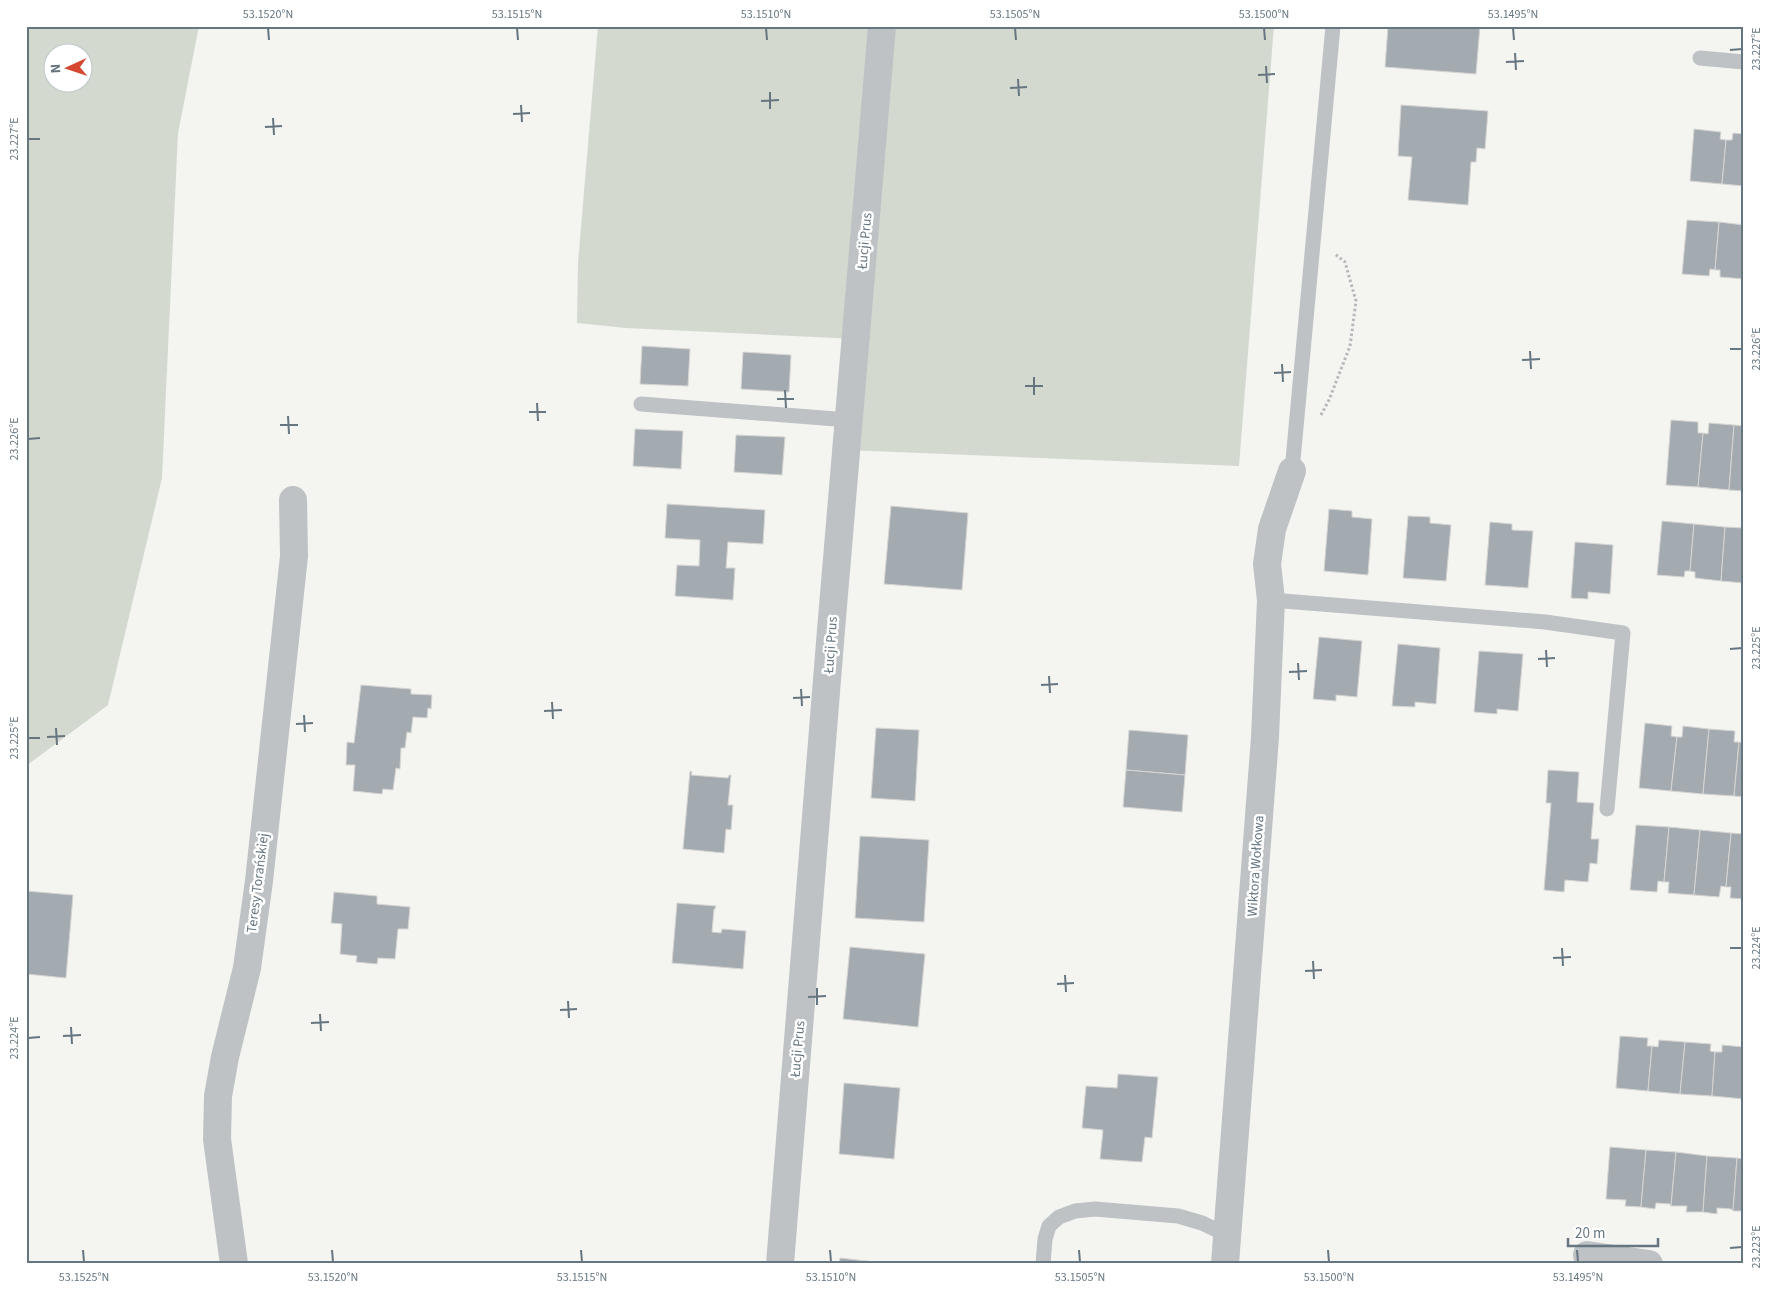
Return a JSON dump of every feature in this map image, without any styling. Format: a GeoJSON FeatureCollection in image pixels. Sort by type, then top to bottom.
{"type":"FeatureCollection","features":[{"type":"Feature","properties":{"kind":"street","name":"Łucji Prus"},"geometry":{"type":"LineString","coordinates":[[780,1264],[848,420],[882,26]]}},
{"type":"Feature","properties":{"kind":"street","name":"Wiktora Wołkowa"},"geometry":{"type":"LineString","coordinates":[[1225,1264],[1265,737],[1271,600],[1267,564],[1272,529],[1292,471]]}},
{"type":"Feature","properties":{"kind":"street","name":"Teresy Torańskiej"},"geometry":{"type":"LineString","coordinates":[[234,1264],[217,1139],[218,1096],[225,1057],[247,968],[258,881],[294,556],[293,500]]}},
{"type":"Feature","properties":{"kind":"street"},"geometry":{"type":"LineString","coordinates":[[1587,1255],[1649,1264]]}},
{"type":"Feature","properties":{"kind":"lane"},"geometry":{"type":"LineString","coordinates":[[1292,471],[1333,26]]}},
{"type":"Feature","properties":{"kind":"lane"},"geometry":{"type":"LineString","coordinates":[[1700,58],[1744,62]]}},
{"type":"Feature","properties":{"kind":"lane"},"geometry":{"type":"LineString","coordinates":[[641,404],[848,420]]}},
{"type":"Feature","properties":{"kind":"lane"},"geometry":{"type":"LineString","coordinates":[[1271,600],[1544,622],[1623,633],[1607,809]]}},
{"type":"Feature","properties":{"kind":"lane"},"geometry":{"type":"LineString","coordinates":[[1043,1264],[1045,1239],[1049,1226],[1059,1218],[1075,1211],[1095,1209],[1178,1216],[1202,1223],[1227,1235]]}},
{"type":"Feature","properties":{"kind":"path"},"geometry":{"type":"LineString","coordinates":[[1314,237],[1345,262],[1356,300],[1350,346],[1320,418]]}},
{"type":"Feature","properties":{"kind":"shaded area"},"geometry":{"type":"Polygon","coordinates":[[[26,26],[199,26],[178,133],[162,478],[108,705],[26,766],[26,26]]]}},
{"type":"Feature","properties":{"kind":"shaded area"},"geometry":{"type":"Polygon","coordinates":[[[598,26],[1274,26],[1239,466],[846,450],[856,339],[626,328],[577,323],[578,263],[598,26]]]}},
{"type":"Feature","properties":{"kind":"building"},"geometry":{"type":"Polygon","coordinates":[[[1388,26],[1480,26],[1476,74],[1385,67],[1388,26]]]}},
{"type":"Feature","properties":{"kind":"building"},"geometry":{"type":"Polygon","coordinates":[[[1401,105],[1488,111],[1485,149],[1477,148],[1476,162],[1471,162],[1468,205],[1408,200],[1412,157],[1398,156],[1401,105]]]}},
{"type":"Feature","properties":{"kind":"building"},"geometry":{"type":"Polygon","coordinates":[[[1694,129],[1721,132],[1720,139],[1726,140],[1722,184],[1690,181],[1694,129]]]}},
{"type":"Feature","properties":{"kind":"building"},"geometry":{"type":"Polygon","coordinates":[[[1733,133],[1744,134],[1744,186],[1722,184],[1726,140],[1732,140],[1733,133]]]}},
{"type":"Feature","properties":{"kind":"building"},"geometry":{"type":"Polygon","coordinates":[[[1687,220],[1719,222],[1715,270],[1710,269],[1709,276],[1682,274],[1687,220]]]}},
{"type":"Feature","properties":{"kind":"building"},"geometry":{"type":"Polygon","coordinates":[[[1719,222],[1744,225],[1744,279],[1720,277],[1720,270],[1715,270],[1719,222]]]}},
{"type":"Feature","properties":{"kind":"building"},"geometry":{"type":"Polygon","coordinates":[[[642,346],[690,349],[688,386],[640,384],[642,346]]]}},
{"type":"Feature","properties":{"kind":"building"},"geometry":{"type":"Polygon","coordinates":[[[743,352],[791,355],[789,392],[741,389],[743,352]]]}},
{"type":"Feature","properties":{"kind":"building"},"geometry":{"type":"Polygon","coordinates":[[[1671,420],[1698,422],[1698,433],[1703,433],[1698,487],[1666,485],[1671,420]]]}},
{"type":"Feature","properties":{"kind":"building"},"geometry":{"type":"Polygon","coordinates":[[[1709,423],[1734,425],[1729,490],[1698,487],[1703,433],[1708,434],[1709,423]]]}},
{"type":"Feature","properties":{"kind":"building"},"geometry":{"type":"Polygon","coordinates":[[[1734,425],[1744,426],[1744,491],[1729,490],[1734,425]]]}},
{"type":"Feature","properties":{"kind":"building"},"geometry":{"type":"Polygon","coordinates":[[[635,429],[683,431],[681,469],[633,466],[635,429]]]}},
{"type":"Feature","properties":{"kind":"building"},"geometry":{"type":"Polygon","coordinates":[[[736,435],[785,437],[782,475],[734,472],[736,435]]]}},
{"type":"Feature","properties":{"kind":"building"},"geometry":{"type":"Polygon","coordinates":[[[667,504],[765,510],[763,544],[728,542],[726,568],[735,568],[733,600],[675,596],[677,565],[699,566],[700,540],[665,538],[667,504]]]}},
{"type":"Feature","properties":{"kind":"building"},"geometry":{"type":"Polygon","coordinates":[[[891,506],[968,513],[962,590],[884,584],[891,506]]]}},
{"type":"Feature","properties":{"kind":"building"},"geometry":{"type":"Polygon","coordinates":[[[1329,509],[1352,511],[1352,517],[1372,519],[1368,575],[1324,571],[1329,509]]]}},
{"type":"Feature","properties":{"kind":"building"},"geometry":{"type":"Polygon","coordinates":[[[1408,516],[1430,517],[1430,523],[1451,525],[1446,581],[1403,578],[1408,516]]]}},
{"type":"Feature","properties":{"kind":"building"},"geometry":{"type":"Polygon","coordinates":[[[1662,521],[1694,524],[1690,571],[1685,571],[1684,577],[1657,575],[1662,521]]]}},
{"type":"Feature","properties":{"kind":"building"},"geometry":{"type":"Polygon","coordinates":[[[1490,522],[1512,524],[1512,530],[1533,531],[1528,588],[1485,585],[1490,522]]]}},
{"type":"Feature","properties":{"kind":"building"},"geometry":{"type":"Polygon","coordinates":[[[1694,524],[1725,527],[1721,581],[1695,578],[1695,572],[1690,571],[1694,524]]]}},
{"type":"Feature","properties":{"kind":"building"},"geometry":{"type":"Polygon","coordinates":[[[1725,527],[1744,528],[1744,583],[1721,581],[1725,527]]]}},
{"type":"Feature","properties":{"kind":"building"},"geometry":{"type":"Polygon","coordinates":[[[1575,542],[1613,545],[1610,594],[1588,592],[1588,599],[1571,598],[1575,542]]]}},
{"type":"Feature","properties":{"kind":"building"},"geometry":{"type":"Polygon","coordinates":[[[1319,637],[1362,641],[1357,697],[1336,695],[1336,701],[1313,699],[1319,637]]]}},
{"type":"Feature","properties":{"kind":"building"},"geometry":{"type":"Polygon","coordinates":[[[1398,644],[1440,648],[1436,704],[1415,702],[1415,707],[1392,706],[1398,644]]]}},
{"type":"Feature","properties":{"kind":"building"},"geometry":{"type":"Polygon","coordinates":[[[1479,651],[1523,654],[1518,711],[1497,709],[1497,714],[1474,712],[1479,651]]]}},
{"type":"Feature","properties":{"kind":"building"},"geometry":{"type":"Polygon","coordinates":[[[361,685],[411,689],[411,694],[432,695],[431,709],[428,708],[427,718],[413,717],[411,733],[407,732],[405,748],[401,748],[400,769],[396,768],[393,790],[383,789],[382,794],[353,791],[355,765],[346,765],[347,742],[354,743],[361,685]]]}},
{"type":"Feature","properties":{"kind":"building"},"geometry":{"type":"Polygon","coordinates":[[[1645,723],[1672,726],[1671,736],[1677,737],[1671,791],[1639,788],[1645,723]]]}},
{"type":"Feature","properties":{"kind":"building"},"geometry":{"type":"Polygon","coordinates":[[[1683,726],[1709,729],[1703,794],[1671,791],[1677,737],[1682,737],[1683,726]]]}},
{"type":"Feature","properties":{"kind":"building"},"geometry":{"type":"Polygon","coordinates":[[[876,728],[919,730],[915,801],[871,798],[876,728]]]}},
{"type":"Feature","properties":{"kind":"building"},"geometry":{"type":"Polygon","coordinates":[[[1709,729],[1735,731],[1734,742],[1739,742],[1734,796],[1703,794],[1709,729]]]}},
{"type":"Feature","properties":{"kind":"building"},"geometry":{"type":"Polygon","coordinates":[[[1129,730],[1188,735],[1185,775],[1126,770],[1129,730]]]}},
{"type":"Feature","properties":{"kind":"building"},"geometry":{"type":"Polygon","coordinates":[[[1739,742],[1744,743],[1744,797],[1734,796],[1739,742]]]}},
{"type":"Feature","properties":{"kind":"building"},"geometry":{"type":"Polygon","coordinates":[[[1126,770],[1185,775],[1182,812],[1123,807],[1126,770]]]}},
{"type":"Feature","properties":{"kind":"building"},"geometry":{"type":"Polygon","coordinates":[[[1548,770],[1579,772],[1577,802],[1594,803],[1591,839],[1599,839],[1597,864],[1590,863],[1588,882],[1565,880],[1564,892],[1544,890],[1551,803],[1546,803],[1548,770]]]}},
{"type":"Feature","properties":{"kind":"building"},"geometry":{"type":"Polygon","coordinates":[[[690,771],[692,772],[691,775],[728,778],[731,775],[728,805],[733,805],[731,830],[726,829],[724,853],[683,849],[690,771]]]}},
{"type":"Feature","properties":{"kind":"building"},"geometry":{"type":"Polygon","coordinates":[[[1636,825],[1669,827],[1664,882],[1658,881],[1657,892],[1630,890],[1636,825]]]}},
{"type":"Feature","properties":{"kind":"building"},"geometry":{"type":"Polygon","coordinates":[[[1669,827],[1700,830],[1694,895],[1668,893],[1669,882],[1664,882],[1669,827]]]}},
{"type":"Feature","properties":{"kind":"building"},"geometry":{"type":"Polygon","coordinates":[[[1700,830],[1731,833],[1726,887],[1721,886],[1719,897],[1694,895],[1700,830]]]}},
{"type":"Feature","properties":{"kind":"building"},"geometry":{"type":"Polygon","coordinates":[[[1731,833],[1744,834],[1744,899],[1730,898],[1731,887],[1726,887],[1731,833]]]}},
{"type":"Feature","properties":{"kind":"building"},"geometry":{"type":"Polygon","coordinates":[[[860,836],[929,840],[924,922],[855,918],[860,836]]]}},
{"type":"Feature","properties":{"kind":"building"},"geometry":{"type":"Polygon","coordinates":[[[26,891],[73,895],[66,978],[26,974],[26,891]]]}},
{"type":"Feature","properties":{"kind":"building"},"geometry":{"type":"Polygon","coordinates":[[[334,892],[377,896],[377,904],[410,907],[408,929],[398,929],[395,959],[378,958],[377,964],[356,962],[357,956],[340,954],[342,924],[331,923],[334,892]]]}},
{"type":"Feature","properties":{"kind":"building"},"geometry":{"type":"Polygon","coordinates":[[[677,903],[716,906],[714,909],[712,932],[721,933],[722,929],[746,931],[743,969],[672,963],[677,903]]]}},
{"type":"Feature","properties":{"kind":"building"},"geometry":{"type":"Polygon","coordinates":[[[850,947],[925,954],[918,1027],[843,1019],[850,947]]]}},
{"type":"Feature","properties":{"kind":"building"},"geometry":{"type":"Polygon","coordinates":[[[1620,1036],[1648,1038],[1647,1046],[1652,1046],[1648,1091],[1616,1088],[1620,1036]]]}},
{"type":"Feature","properties":{"kind":"building"},"geometry":{"type":"Polygon","coordinates":[[[1659,1040],[1685,1042],[1680,1094],[1648,1091],[1652,1046],[1658,1047],[1659,1040]]]}},
{"type":"Feature","properties":{"kind":"building"},"geometry":{"type":"Polygon","coordinates":[[[1685,1042],[1711,1044],[1710,1051],[1715,1052],[1712,1096],[1680,1094],[1685,1042]]]}},
{"type":"Feature","properties":{"kind":"building"},"geometry":{"type":"Polygon","coordinates":[[[1722,1045],[1744,1047],[1744,1099],[1712,1096],[1715,1052],[1722,1052],[1722,1045]]]}},
{"type":"Feature","properties":{"kind":"building"},"geometry":{"type":"Polygon","coordinates":[[[1118,1074],[1158,1077],[1152,1138],[1145,1137],[1142,1162],[1100,1159],[1103,1130],[1082,1128],[1086,1086],[1117,1088],[1118,1074]]]}},
{"type":"Feature","properties":{"kind":"building"},"geometry":{"type":"Polygon","coordinates":[[[844,1083],[900,1088],[894,1159],[839,1154],[844,1083]]]}},
{"type":"Feature","properties":{"kind":"building"},"geometry":{"type":"Polygon","coordinates":[[[1610,1147],[1646,1150],[1641,1207],[1625,1206],[1626,1200],[1606,1199],[1610,1147]]]}},
{"type":"Feature","properties":{"kind":"building"},"geometry":{"type":"Polygon","coordinates":[[[1646,1150],[1676,1152],[1671,1206],[1670,1204],[1656,1203],[1655,1209],[1641,1207],[1646,1150]]]}},
{"type":"Feature","properties":{"kind":"building"},"geometry":{"type":"Polygon","coordinates":[[[1676,1152],[1707,1156],[1703,1212],[1686,1212],[1687,1206],[1671,1206],[1676,1152]]]}},
{"type":"Feature","properties":{"kind":"building"},"geometry":{"type":"Polygon","coordinates":[[[1707,1156],[1737,1158],[1733,1211],[1731,1209],[1717,1208],[1717,1214],[1703,1212],[1707,1156]]]}},
{"type":"Feature","properties":{"kind":"building"},"geometry":{"type":"Polygon","coordinates":[[[1737,1158],[1744,1159],[1744,1211],[1733,1211],[1737,1158]]]}},
{"type":"Feature","properties":{"kind":"building"},"geometry":{"type":"Polygon","coordinates":[[[840,1258],[893,1264],[839,1264],[840,1258]]]}}]}
